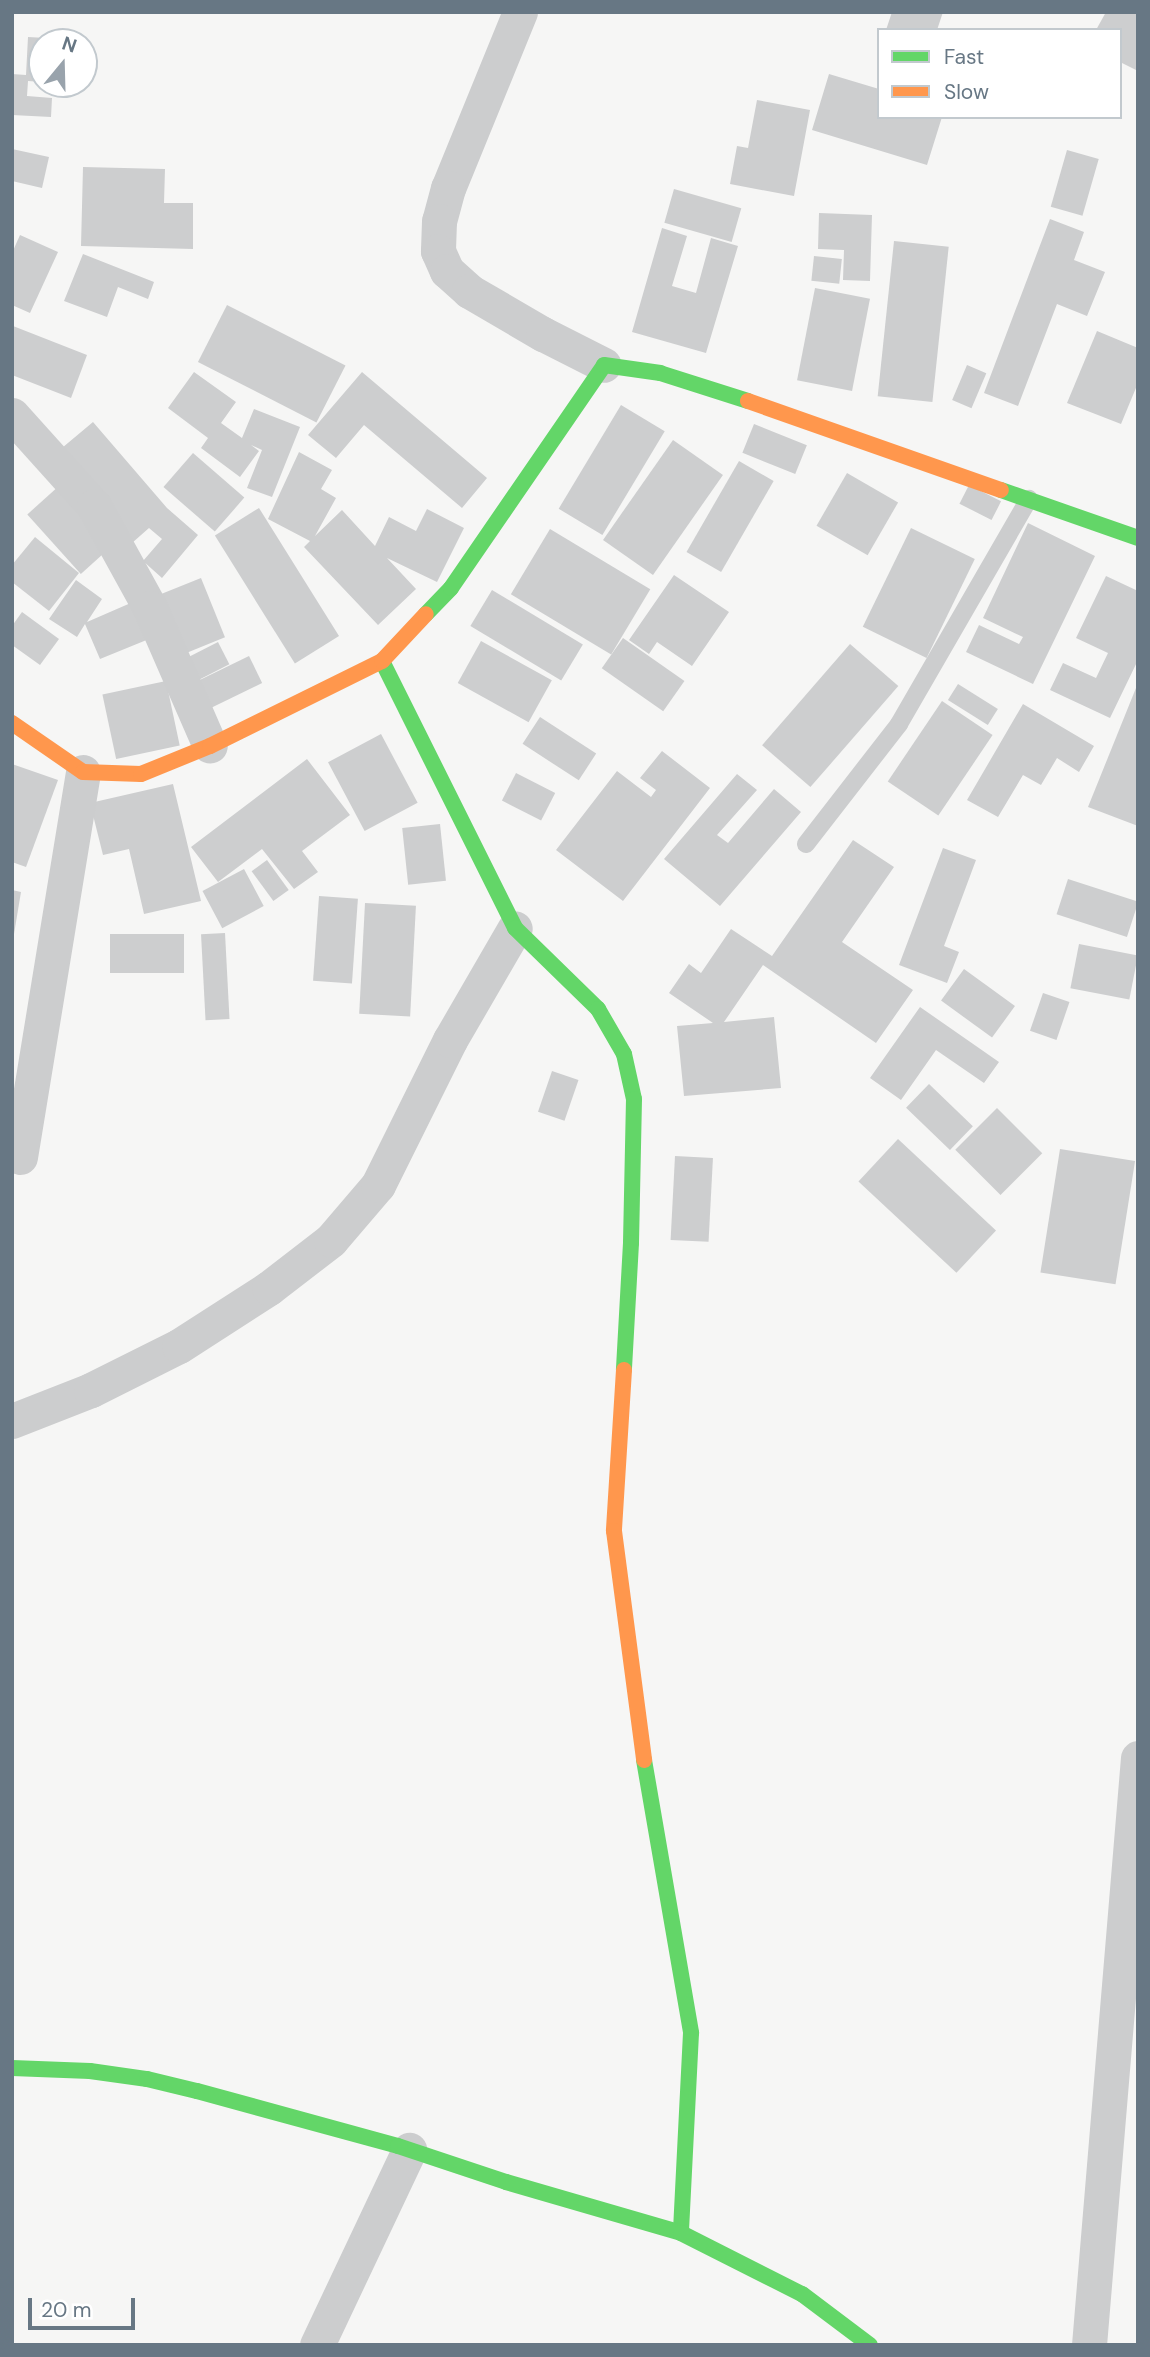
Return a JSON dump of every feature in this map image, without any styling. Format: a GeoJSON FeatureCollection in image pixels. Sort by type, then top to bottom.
{"type":"FeatureCollection","features":[{"type":"Feature","properties":{"kind":"street"},"geometry":{"type":"LineString","coordinates":[[520,12],[448,188],[439,221],[438,251],[447,271],[469,291],[543,334],[604,365],[660,373],[709,387],[1137,536]]}},
{"type":"Feature","properties":{"kind":"street"},"geometry":{"type":"LineString","coordinates":[[12,723],[83,772],[141,774],[210,746],[382,661],[451,588],[604,365]]}},
{"type":"Feature","properties":{"kind":"street"},"geometry":{"type":"LineString","coordinates":[[12,415],[94,506],[150,608],[210,746]]}},
{"type":"Feature","properties":{"kind":"street"},"geometry":{"type":"LineString","coordinates":[[382,661],[514,929],[598,1009],[624,1054],[634,1099],[631,1243],[614,1531],[648,1793],[691,2033],[681,2233]]}},
{"type":"Feature","properties":{"kind":"street"},"geometry":{"type":"LineString","coordinates":[[20,1157],[83,772]]}},
{"type":"Feature","properties":{"kind":"street"},"geometry":{"type":"LineString","coordinates":[[12,1421],[91,1390],[179,1346],[269,1288],[331,1240],[379,1185],[450,1040],[514,929]]}},
{"type":"Feature","properties":{"kind":"street"},"geometry":{"type":"LineString","coordinates":[[1089,2345],[1138,1758]]}},
{"type":"Feature","properties":{"kind":"street"},"geometry":{"type":"LineString","coordinates":[[12,2067],[90,2071],[147,2079],[410,2150],[681,2233],[802,2294],[870,2345]]}},
{"type":"Feature","properties":{"kind":"street"},"geometry":{"type":"LineString","coordinates":[[317,2345],[410,2150]]}},
{"type":"Feature","properties":{"kind":"lane"},"geometry":{"type":"LineString","coordinates":[[806,844],[899,724],[957,629],[1029,499]]}},
{"type":"Feature","properties":{"kind":"building"},"geometry":{"type":"Polygon","coordinates":[[[892,12],[943,12],[938,28],[887,28],[892,12]]]}},
{"type":"Feature","properties":{"kind":"building"},"geometry":{"type":"Polygon","coordinates":[[[1106,12],[1138,12],[1138,71],[1122,63],[1122,28],[1097,28],[1106,12]]]}},
{"type":"Feature","properties":{"kind":"building"},"geometry":{"type":"Polygon","coordinates":[[[28,37],[27,96],[52,98],[51,117],[12,115],[12,74],[26,75],[28,37]]]}},
{"type":"Feature","properties":{"kind":"building"},"geometry":{"type":"Polygon","coordinates":[[[829,74],[877,88],[877,119],[941,119],[927,165],[812,130],[829,74]]]}},
{"type":"Feature","properties":{"kind":"building"},"geometry":{"type":"Polygon","coordinates":[[[757,100],[810,110],[794,196],[730,184],[737,146],[748,148],[757,100]]]}},
{"type":"Feature","properties":{"kind":"building"},"geometry":{"type":"Polygon","coordinates":[[[12,149],[49,157],[42,188],[12,181],[12,149]]]}},
{"type":"Feature","properties":{"kind":"building"},"geometry":{"type":"Polygon","coordinates":[[[1067,150],[1099,159],[1082,216],[1051,207],[1067,150]]]}},
{"type":"Feature","properties":{"kind":"building"},"geometry":{"type":"Polygon","coordinates":[[[83,167],[165,169],[164,203],[193,203],[193,249],[81,246],[83,167]]]}},
{"type":"Feature","properties":{"kind":"building"},"geometry":{"type":"Polygon","coordinates":[[[674,189],[741,208],[732,242],[664,223],[674,189]]]}},
{"type":"Feature","properties":{"kind":"building"},"geometry":{"type":"Polygon","coordinates":[[[819,213],[872,215],[870,281],[843,280],[844,250],[818,249],[819,213]]]}},
{"type":"Feature","properties":{"kind":"building"},"geometry":{"type":"Polygon","coordinates":[[[1050,219],[1084,232],[1074,260],[1105,272],[1087,316],[1057,304],[1018,406],[984,393],[1050,219]]]}},
{"type":"Feature","properties":{"kind":"building"},"geometry":{"type":"Polygon","coordinates":[[[662,228],[687,236],[672,286],[696,293],[711,238],[738,246],[706,353],[632,332],[662,228]]]}},
{"type":"Feature","properties":{"kind":"building"},"geometry":{"type":"Polygon","coordinates":[[[20,235],[58,252],[30,313],[12,305],[12,253],[20,235]]]}},
{"type":"Feature","properties":{"kind":"building"},"geometry":{"type":"Polygon","coordinates":[[[894,241],[949,247],[932,402],[878,396],[894,241]]]}},
{"type":"Feature","properties":{"kind":"building"},"geometry":{"type":"Polygon","coordinates":[[[83,254],[154,282],[148,299],[118,287],[107,317],[64,301],[83,254]]]}},
{"type":"Feature","properties":{"kind":"building"},"geometry":{"type":"Polygon","coordinates":[[[814,256],[842,259],[839,284],[811,281],[814,256]]]}},
{"type":"Feature","properties":{"kind":"building"},"geometry":{"type":"Polygon","coordinates":[[[815,288],[870,299],[852,391],[797,380],[815,288]]]}},
{"type":"Feature","properties":{"kind":"building"},"geometry":{"type":"Polygon","coordinates":[[[227,305],[346,365],[316,422],[198,362],[227,305]]]}},
{"type":"Feature","properties":{"kind":"building"},"geometry":{"type":"Polygon","coordinates":[[[13,326],[87,355],[71,398],[12,375],[13,326]]]}},
{"type":"Feature","properties":{"kind":"building"},"geometry":{"type":"Polygon","coordinates":[[[1097,331],[1138,348],[1138,383],[1121,424],[1067,403],[1097,331]]]}},
{"type":"Feature","properties":{"kind":"building"},"geometry":{"type":"Polygon","coordinates":[[[967,365],[986,373],[971,408],[952,400],[967,365]]]}},
{"type":"Feature","properties":{"kind":"building"},"geometry":{"type":"Polygon","coordinates":[[[194,372],[236,402],[221,423],[242,438],[254,409],[300,427],[272,497],[247,488],[262,450],[251,445],[259,451],[240,477],[201,448],[208,438],[168,408],[194,372]]]}},
{"type":"Feature","properties":{"kind":"building"},"geometry":{"type":"Polygon","coordinates":[[[362,372],[487,478],[462,508],[364,425],[336,458],[308,435],[362,372]]]}},
{"type":"Feature","properties":{"kind":"building"},"geometry":{"type":"Polygon","coordinates":[[[621,405],[665,431],[602,535],[559,509],[621,405]]]}},
{"type":"Feature","properties":{"kind":"building"},"geometry":{"type":"Polygon","coordinates":[[[93,422],[167,508],[198,535],[162,578],[143,561],[162,539],[149,528],[132,543],[56,453],[93,422]]]}},
{"type":"Feature","properties":{"kind":"building"},"geometry":{"type":"Polygon","coordinates":[[[754,424],[807,445],[795,474],[742,453],[754,424]]]}},
{"type":"Feature","properties":{"kind":"building"},"geometry":{"type":"Polygon","coordinates":[[[673,440],[723,475],[653,575],[603,540],[673,440]]]}},
{"type":"Feature","properties":{"kind":"building"},"geometry":{"type":"Polygon","coordinates":[[[299,452],[332,470],[321,489],[336,498],[315,536],[342,510],[375,546],[389,517],[416,531],[427,509],[464,528],[437,582],[387,558],[416,589],[378,625],[304,547],[310,541],[268,519],[299,452]]]}},
{"type":"Feature","properties":{"kind":"building"},"geometry":{"type":"Polygon","coordinates":[[[193,453],[244,498],[215,532],[163,487],[193,453]]]}},
{"type":"Feature","properties":{"kind":"building"},"geometry":{"type":"Polygon","coordinates":[[[739,461],[774,481],[721,572],[686,552],[739,461]]]}},
{"type":"Feature","properties":{"kind":"building"},"geometry":{"type":"Polygon","coordinates":[[[847,473],[898,503],[868,555],[816,526],[847,473]]]}},
{"type":"Feature","properties":{"kind":"building"},"geometry":{"type":"Polygon","coordinates":[[[60,485],[114,544],[81,574],[27,514],[60,485]]]}},
{"type":"Feature","properties":{"kind":"building"},"geometry":{"type":"Polygon","coordinates":[[[969,485],[1001,501],[992,520],[959,504],[969,485]]]}},
{"type":"Feature","properties":{"kind":"building"},"geometry":{"type":"Polygon","coordinates":[[[259,508],[339,636],[295,664],[215,536],[259,508]]]}},
{"type":"Feature","properties":{"kind":"building"},"geometry":{"type":"Polygon","coordinates":[[[1028,523],[1095,556],[1033,684],[966,652],[979,625],[1019,644],[1023,637],[983,618],[1028,523]]]}},
{"type":"Feature","properties":{"kind":"building"},"geometry":{"type":"Polygon","coordinates":[[[911,528],[975,559],[927,658],[863,627],[911,528]]]}},
{"type":"Feature","properties":{"kind":"building"},"geometry":{"type":"Polygon","coordinates":[[[550,529],[650,589],[611,654],[511,594],[550,529]]]}},
{"type":"Feature","properties":{"kind":"building"},"geometry":{"type":"Polygon","coordinates":[[[35,537],[79,573],[49,611],[12,582],[12,565],[35,537]]]}},
{"type":"Feature","properties":{"kind":"building"},"geometry":{"type":"Polygon","coordinates":[[[674,575],[729,612],[692,666],[657,642],[649,654],[629,640],[674,575]]]}},
{"type":"Feature","properties":{"kind":"building"},"geometry":{"type":"Polygon","coordinates":[[[1106,576],[1138,591],[1138,660],[1110,718],[1050,690],[1063,663],[1096,678],[1108,653],[1076,638],[1106,576]]]}},
{"type":"Feature","properties":{"kind":"building"},"geometry":{"type":"Polygon","coordinates":[[[201,578],[225,637],[176,657],[152,598],[201,578]]]}},
{"type":"Feature","properties":{"kind":"building"},"geometry":{"type":"Polygon","coordinates":[[[76,580],[102,599],[87,622],[133,602],[149,639],[100,659],[85,624],[77,637],[49,619],[76,580]]]}},
{"type":"Feature","properties":{"kind":"building"},"geometry":{"type":"Polygon","coordinates":[[[492,590],[583,645],[561,681],[470,626],[492,590]]]}},
{"type":"Feature","properties":{"kind":"building"},"geometry":{"type":"Polygon","coordinates":[[[22,612],[59,639],[40,665],[12,645],[12,626],[22,612]]]}},
{"type":"Feature","properties":{"kind":"building"},"geometry":{"type":"Polygon","coordinates":[[[623,638],[684,681],[663,711],[602,668],[623,638]]]}},
{"type":"Feature","properties":{"kind":"building"},"geometry":{"type":"Polygon","coordinates":[[[481,641],[552,680],[529,722],[458,683],[481,641]]]}},
{"type":"Feature","properties":{"kind":"building"},"geometry":{"type":"Polygon","coordinates":[[[218,642],[229,664],[190,684],[179,662],[218,642]]]}},
{"type":"Feature","properties":{"kind":"building"},"geometry":{"type":"Polygon","coordinates":[[[850,644],[898,686],[810,787],[762,745],[850,644]]]}},
{"type":"Feature","properties":{"kind":"building"},"geometry":{"type":"Polygon","coordinates":[[[249,656],[262,683],[205,711],[191,684],[249,656]]]}},
{"type":"Feature","properties":{"kind":"building"},"geometry":{"type":"Polygon","coordinates":[[[166,681],[180,746],[116,759],[102,695],[166,681]]]}},
{"type":"Feature","properties":{"kind":"building"},"geometry":{"type":"Polygon","coordinates":[[[1138,683],[1138,826],[1088,807],[1138,683]]]}},
{"type":"Feature","properties":{"kind":"building"},"geometry":{"type":"Polygon","coordinates":[[[958,684],[998,709],[988,725],[948,700],[958,684]]]}},
{"type":"Feature","properties":{"kind":"building"},"geometry":{"type":"Polygon","coordinates":[[[942,701],[993,735],[938,816],[888,781],[942,701]]]}},
{"type":"Feature","properties":{"kind":"building"},"geometry":{"type":"Polygon","coordinates":[[[1023,704],[1094,746],[1079,772],[1057,758],[1041,785],[1023,775],[998,817],[967,800],[1023,704]]]}},
{"type":"Feature","properties":{"kind":"building"},"geometry":{"type":"Polygon","coordinates":[[[540,717],[596,753],[579,780],[523,744],[540,717]]]}},
{"type":"Feature","properties":{"kind":"building"},"geometry":{"type":"Polygon","coordinates":[[[381,734],[418,803],[365,831],[328,762],[381,734]]]}},
{"type":"Feature","properties":{"kind":"building"},"geometry":{"type":"Polygon","coordinates":[[[662,751],[710,788],[623,901],[556,850],[617,771],[651,797],[656,790],[640,778],[662,751]]]}},
{"type":"Feature","properties":{"kind":"building"},"geometry":{"type":"Polygon","coordinates":[[[307,759],[350,815],[302,851],[318,872],[294,889],[262,849],[218,882],[191,847],[307,759]]]}},
{"type":"Feature","properties":{"kind":"building"},"geometry":{"type":"Polygon","coordinates":[[[12,764],[58,780],[26,867],[12,862],[12,764]]]}},
{"type":"Feature","properties":{"kind":"building"},"geometry":{"type":"Polygon","coordinates":[[[516,773],[555,793],[541,821],[502,801],[516,773]]]}},
{"type":"Feature","properties":{"kind":"building"},"geometry":{"type":"Polygon","coordinates":[[[737,774],[757,790],[717,835],[728,843],[774,789],[801,812],[720,906],[664,859],[737,774]]]}},
{"type":"Feature","properties":{"kind":"building"},"geometry":{"type":"Polygon","coordinates":[[[173,784],[201,901],[144,914],[129,849],[103,855],[90,803],[173,784]]]}},
{"type":"Feature","properties":{"kind":"building"},"geometry":{"type":"Polygon","coordinates":[[[440,824],[446,881],[408,885],[402,828],[440,824]]]}},
{"type":"Feature","properties":{"kind":"building"},"geometry":{"type":"Polygon","coordinates":[[[853,840],[894,867],[842,942],[913,990],[876,1043],[763,965],[724,1022],[774,1017],[781,1088],[684,1096],[677,1026],[713,1023],[669,993],[689,964],[701,973],[731,929],[772,956],[853,840]]]}},
{"type":"Feature","properties":{"kind":"building"},"geometry":{"type":"Polygon","coordinates":[[[943,848],[976,860],[944,946],[959,952],[947,983],[899,965],[943,848]]]}},
{"type":"Feature","properties":{"kind":"building"},"geometry":{"type":"Polygon","coordinates":[[[267,860],[289,890],[273,901],[252,871],[267,860]]]}},
{"type":"Feature","properties":{"kind":"building"},"geometry":{"type":"Polygon","coordinates":[[[244,869],[264,906],[222,928],[203,891],[244,869]]]}},
{"type":"Feature","properties":{"kind":"building"},"geometry":{"type":"Polygon","coordinates":[[[1068,879],[1138,902],[1127,937],[1057,914],[1068,879]]]}},
{"type":"Feature","properties":{"kind":"building"},"geometry":{"type":"Polygon","coordinates":[[[12,890],[21,892],[14,934],[12,934],[12,890]]]}},
{"type":"Feature","properties":{"kind":"building"},"geometry":{"type":"Polygon","coordinates":[[[319,896],[358,899],[352,984],[313,981],[319,896]]]}},
{"type":"Feature","properties":{"kind":"building"},"geometry":{"type":"Polygon","coordinates":[[[365,903],[416,906],[410,1017],[359,1014],[365,903]]]}},
{"type":"Feature","properties":{"kind":"building"},"geometry":{"type":"Polygon","coordinates":[[[225,933],[230,1019],[206,1020],[201,934],[225,933]]]}},
{"type":"Feature","properties":{"kind":"building"},"geometry":{"type":"Polygon","coordinates":[[[110,934],[184,934],[184,973],[110,973],[110,934]]]}},
{"type":"Feature","properties":{"kind":"building"},"geometry":{"type":"Polygon","coordinates":[[[1079,944],[1138,955],[1129,1000],[1070,988],[1079,944]]]}},
{"type":"Feature","properties":{"kind":"building"},"geometry":{"type":"Polygon","coordinates":[[[964,969],[1015,1006],[992,1038],[941,1001],[964,969]]]}},
{"type":"Feature","properties":{"kind":"building"},"geometry":{"type":"Polygon","coordinates":[[[1043,993],[1069,1002],[1056,1040],[1030,1031],[1043,993]]]}},
{"type":"Feature","properties":{"kind":"building"},"geometry":{"type":"Polygon","coordinates":[[[920,1007],[999,1062],[984,1083],[936,1050],[901,1100],[870,1078],[920,1007]]]}},
{"type":"Feature","properties":{"kind":"building"},"geometry":{"type":"Polygon","coordinates":[[[552,1071],[578,1080],[564,1121],[538,1112],[552,1071]]]}},
{"type":"Feature","properties":{"kind":"building"},"geometry":{"type":"Polygon","coordinates":[[[929,1084],[973,1126],[950,1150],[906,1108],[929,1084]]]}},
{"type":"Feature","properties":{"kind":"building"},"geometry":{"type":"Polygon","coordinates":[[[997,1108],[1042,1153],[1001,1195],[955,1150],[997,1108]]]}},
{"type":"Feature","properties":{"kind":"building"},"geometry":{"type":"Polygon","coordinates":[[[898,1139],[996,1230],[956,1273],[858,1181],[898,1139]]]}},
{"type":"Feature","properties":{"kind":"building"},"geometry":{"type":"Polygon","coordinates":[[[1060,1149],[1135,1161],[1116,1284],[1040,1272],[1060,1149]]]}},
{"type":"Feature","properties":{"kind":"building"},"geometry":{"type":"Polygon","coordinates":[[[675,1156],[713,1158],[709,1242],[671,1240],[675,1156]]]}},
{"type":"Feature","properties":{"kind":"traffic: fast"},"geometry":{"type":"LineString","coordinates":[[426,614],[451,588],[604,365],[660,373],[748,401]]}},
{"type":"Feature","properties":{"kind":"traffic: fast"},"geometry":{"type":"LineString","coordinates":[[1001,490],[1138,538]]}},
{"type":"Feature","properties":{"kind":"traffic: fast"},"geometry":{"type":"LineString","coordinates":[[382,661],[515,928],[598,1009],[624,1054],[634,1099],[631,1243],[624,1370]]}},
{"type":"Feature","properties":{"kind":"traffic: fast"},"geometry":{"type":"LineString","coordinates":[[644,1760],[691,2033],[681,2233]]}},
{"type":"Feature","properties":{"kind":"traffic: fast"},"geometry":{"type":"LineString","coordinates":[[12,2068],[90,2071],[147,2079],[197,2091],[398,2146],[506,2182],[681,2233],[802,2294],[870,2345]]}},
{"type":"Feature","properties":{"kind":"traffic: slow"},"geometry":{"type":"LineString","coordinates":[[748,401],[1001,490]]}},
{"type":"Feature","properties":{"kind":"traffic: slow"},"geometry":{"type":"LineString","coordinates":[[12,723],[83,772],[141,774],[210,746],[382,661],[426,614]]}},
{"type":"Feature","properties":{"kind":"traffic: slow"},"geometry":{"type":"LineString","coordinates":[[624,1370],[614,1531],[644,1760]]}}]}
